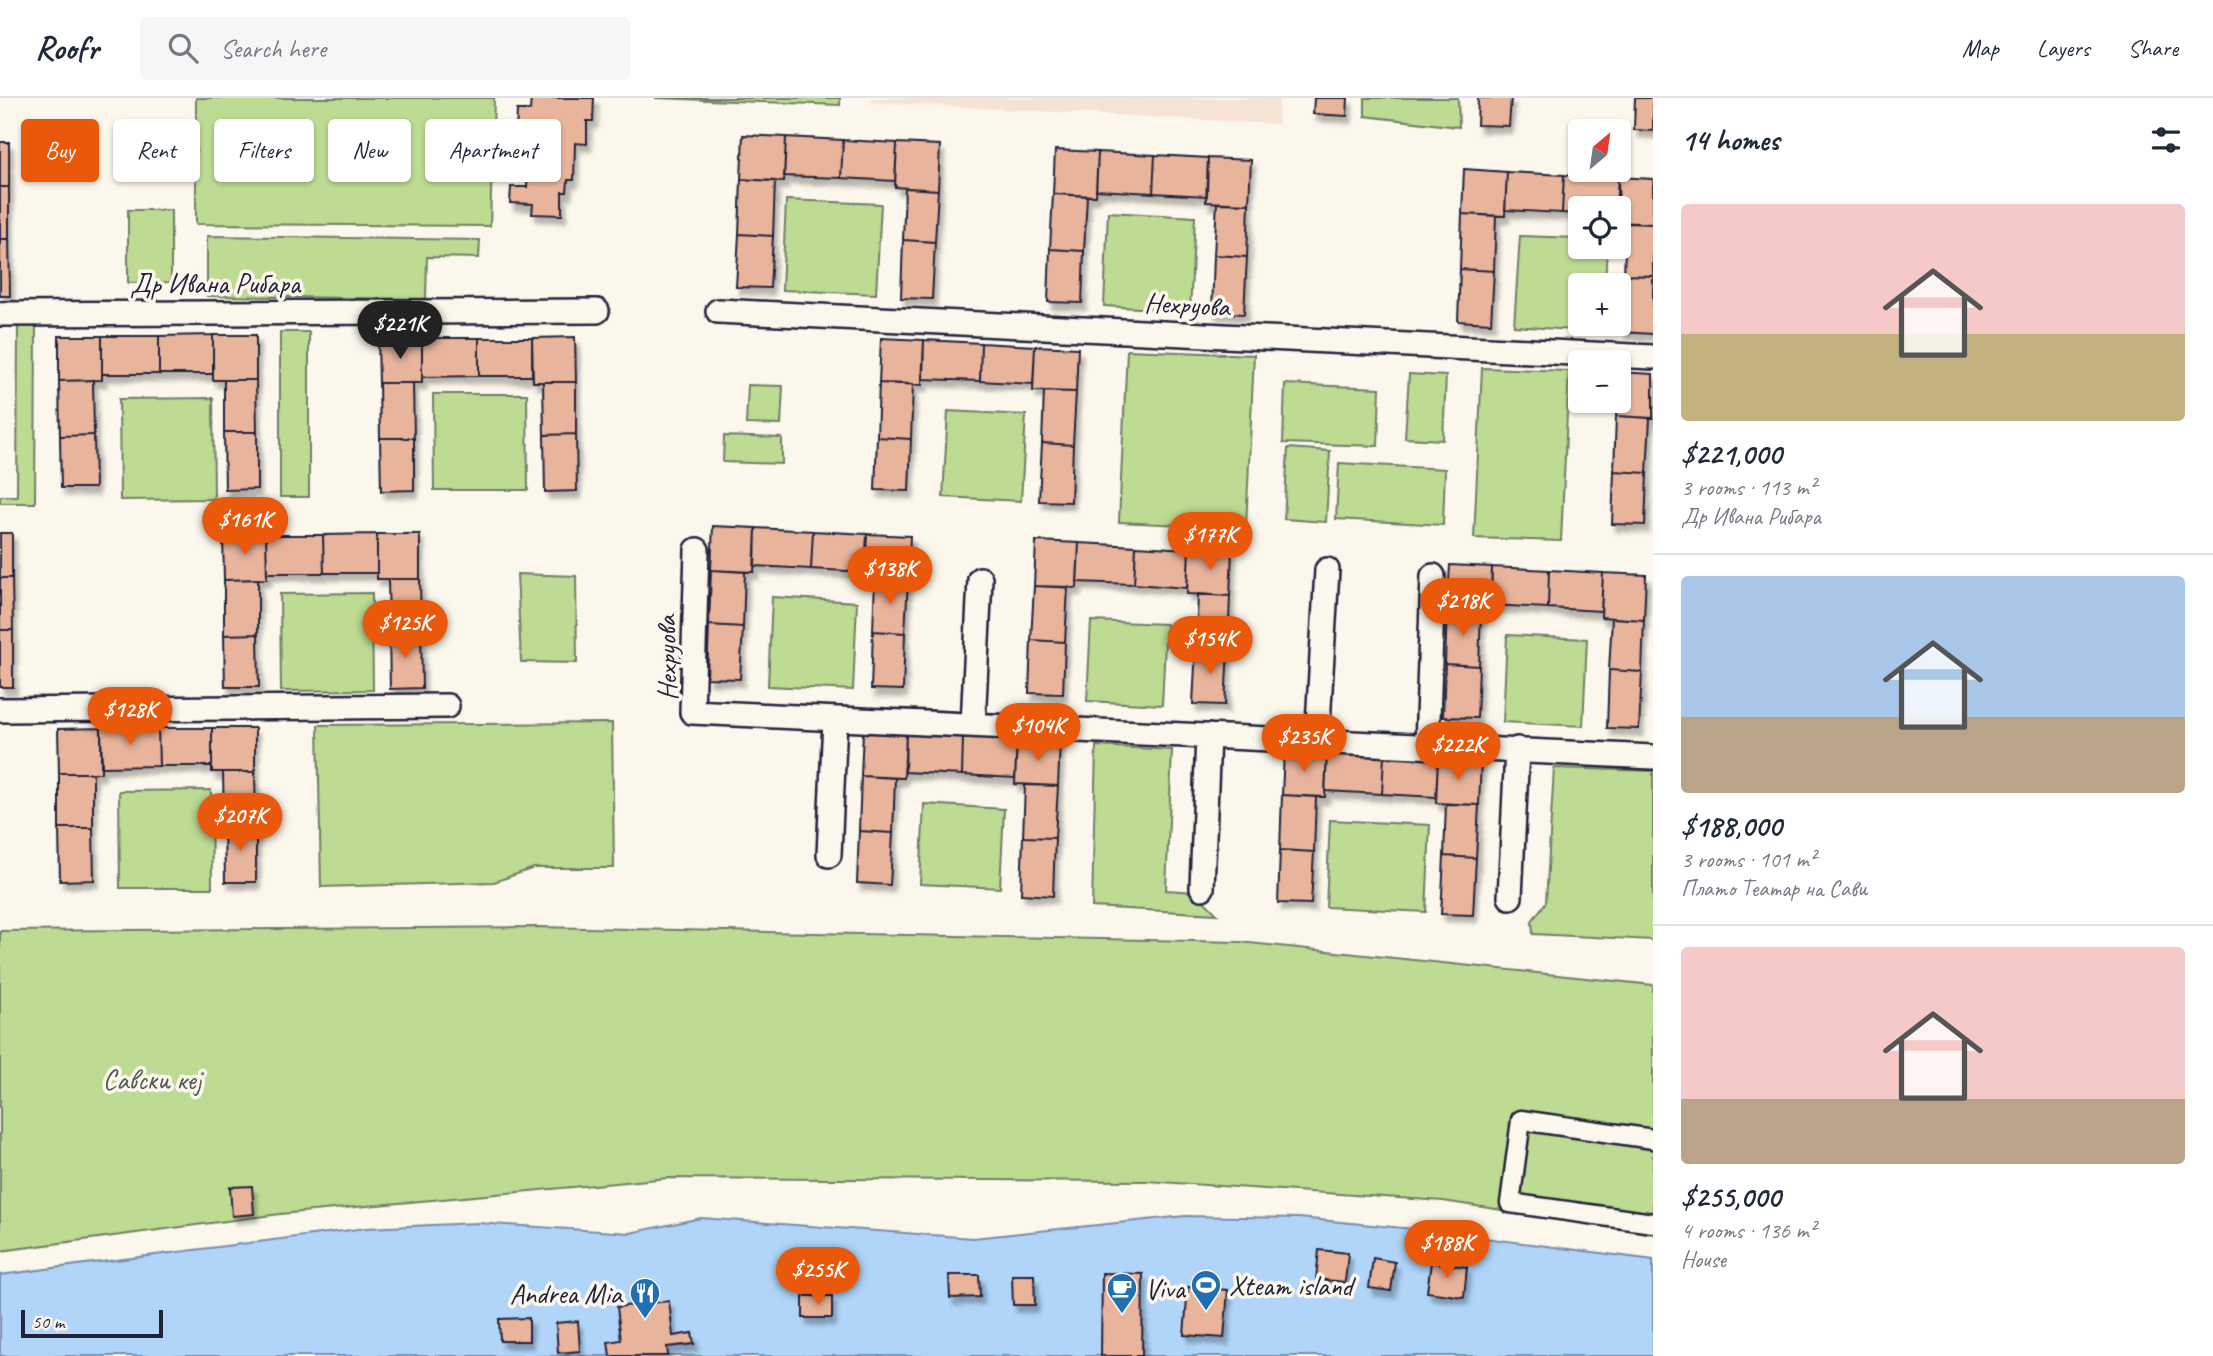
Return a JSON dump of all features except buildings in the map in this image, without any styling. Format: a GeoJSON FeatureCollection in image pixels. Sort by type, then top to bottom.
{"type":"FeatureCollection","features":[{"type":"Feature","properties":{"kind":"street","name":"Нехруова"},"geometry":{"type":"LineString","coordinates":[[718,311],[1653,357]]}},
{"type":"Feature","properties":{"kind":"street","name":"Др Ивана Рибара"},"geometry":{"type":"LineString","coordinates":[[0,314],[597,312]]}},
{"type":"Feature","properties":{"kind":"street","name":"Нехруова"},"geometry":{"type":"LineString","coordinates":[[697,550],[692,712],[1653,757]]}},
{"type":"Feature","properties":{"kind":"street"},"geometry":{"type":"LineString","coordinates":[[1317,741],[1327,570]]}},
{"type":"Feature","properties":{"kind":"street"},"geometry":{"type":"LineString","coordinates":[[1427,746],[1433,576]]}},
{"type":"Feature","properties":{"kind":"street"},"geometry":{"type":"LineString","coordinates":[[973,725],[980,579]]}},
{"type":"Feature","properties":{"kind":"street"},"geometry":{"type":"LineString","coordinates":[[0,710],[447,706]]}},
{"type":"Feature","properties":{"kind":"street"},"geometry":{"type":"LineString","coordinates":[[830,855],[835,719]]}},
{"type":"Feature","properties":{"kind":"street"},"geometry":{"type":"LineString","coordinates":[[1202,888],[1208,736]]}},
{"type":"Feature","properties":{"kind":"street"},"geometry":{"type":"LineString","coordinates":[[1510,897],[1517,749]]}},
{"type":"Feature","properties":{"kind":"street"},"geometry":{"type":"LineString","coordinates":[[1653,1139],[1521,1120],[1510,1203],[1653,1223]]}},
{"type":"Feature","properties":{"kind":"shaded area"},"geometry":{"type":"Polygon","coordinates":[[[872,98],[1279,98],[1278,124],[871,102],[872,98]]]}},
{"type":"Feature","properties":{"kind":"green space"},"geometry":{"type":"Polygon","coordinates":[[[196,98],[494,98],[493,119],[425,119],[425,182],[491,182],[490,226],[196,224],[196,182],[200,182],[200,119],[196,119],[196,98]]]}},
{"type":"Feature","properties":{"kind":"green space"},"geometry":{"type":"Polygon","coordinates":[[[655,98],[840,98],[840,105],[655,98]]]}},
{"type":"Feature","properties":{"kind":"green space"},"geometry":{"type":"Polygon","coordinates":[[[1365,98],[1458,98],[1459,127],[1365,116],[1365,98]]]}},
{"type":"Feature","properties":{"kind":"green space"},"geometry":{"type":"Polygon","coordinates":[[[786,200],[881,204],[876,294],[782,290],[786,200]]]}},
{"type":"Feature","properties":{"kind":"green space"},"geometry":{"type":"Polygon","coordinates":[[[128,210],[171,210],[171,282],[128,283],[128,210]]]}},
{"type":"Feature","properties":{"kind":"green space"},"geometry":{"type":"Polygon","coordinates":[[[1108,212],[1195,217],[1190,311],[1104,306],[1108,212]]]}},
{"type":"Feature","properties":{"kind":"green space"},"geometry":{"type":"Polygon","coordinates":[[[207,236],[480,240],[479,258],[427,257],[426,299],[207,296],[207,236]]]}},
{"type":"Feature","properties":{"kind":"green space"},"geometry":{"type":"Polygon","coordinates":[[[1520,236],[1568,238],[1568,259],[1606,259],[1606,273],[1568,273],[1568,330],[1514,326],[1520,236]]]}},
{"type":"Feature","properties":{"kind":"green space"},"geometry":{"type":"Polygon","coordinates":[[[18,326],[36,326],[35,503],[0,503],[0,496],[17,496],[18,326]]]}},
{"type":"Feature","properties":{"kind":"green space"},"geometry":{"type":"Polygon","coordinates":[[[280,332],[309,332],[309,497],[280,497],[280,332]]]}},
{"type":"Feature","properties":{"kind":"green space"},"geometry":{"type":"Polygon","coordinates":[[[1127,350],[1254,355],[1246,528],[1119,522],[1127,350]]]}},
{"type":"Feature","properties":{"kind":"green space"},"geometry":{"type":"Polygon","coordinates":[[[1482,368],[1568,371],[1561,541],[1474,538],[1482,368]]]}},
{"type":"Feature","properties":{"kind":"green space"},"geometry":{"type":"Polygon","coordinates":[[[1409,374],[1446,376],[1443,440],[1405,438],[1409,374]]]}},
{"type":"Feature","properties":{"kind":"green space"},"geometry":{"type":"Polygon","coordinates":[[[1285,384],[1380,388],[1378,446],[1283,443],[1285,384]]]}},
{"type":"Feature","properties":{"kind":"green space"},"geometry":{"type":"Polygon","coordinates":[[[748,385],[783,386],[781,425],[746,424],[748,385]]]}},
{"type":"Feature","properties":{"kind":"green space"},"geometry":{"type":"Polygon","coordinates":[[[433,394],[527,394],[528,490],[434,490],[433,394]]]}},
{"type":"Feature","properties":{"kind":"green space"},"geometry":{"type":"Polygon","coordinates":[[[213,398],[214,499],[120,500],[119,399],[213,398]]]}},
{"type":"Feature","properties":{"kind":"green space"},"geometry":{"type":"Polygon","coordinates":[[[948,411],[1026,415],[1021,501],[943,497],[948,411]]]}},
{"type":"Feature","properties":{"kind":"green space"},"geometry":{"type":"Polygon","coordinates":[[[724,436],[782,438],[782,464],[723,462],[724,436]]]}},
{"type":"Feature","properties":{"kind":"green space"},"geometry":{"type":"Polygon","coordinates":[[[1288,448],[1330,451],[1326,522],[1284,519],[1288,448]]]}},
{"type":"Feature","properties":{"kind":"green space"},"geometry":{"type":"Polygon","coordinates":[[[1339,463],[1445,469],[1443,525],[1336,519],[1339,463]]]}},
{"type":"Feature","properties":{"kind":"green space"},"geometry":{"type":"Polygon","coordinates":[[[517,574],[576,576],[577,663],[521,662],[517,574]]]}},
{"type":"Feature","properties":{"kind":"green space"},"geometry":{"type":"Polygon","coordinates":[[[372,593],[373,690],[281,691],[280,594],[372,593]]]}},
{"type":"Feature","properties":{"kind":"green space"},"geometry":{"type":"Polygon","coordinates":[[[772,597],[857,602],[853,690],[768,686],[772,597]]]}},
{"type":"Feature","properties":{"kind":"green space"},"geometry":{"type":"Polygon","coordinates":[[[1091,621],[1166,624],[1162,705],[1087,701],[1091,621]]]}},
{"type":"Feature","properties":{"kind":"green space"},"geometry":{"type":"Polygon","coordinates":[[[1507,635],[1587,639],[1583,726],[1503,722],[1507,635]]]}},
{"type":"Feature","properties":{"kind":"green space"},"geometry":{"type":"Polygon","coordinates":[[[612,723],[614,868],[534,868],[494,882],[321,887],[318,725],[612,723]]]}},
{"type":"Feature","properties":{"kind":"green space"},"geometry":{"type":"Polygon","coordinates":[[[1096,746],[1172,750],[1166,890],[1195,892],[1217,914],[1092,907],[1096,746]]]}},
{"type":"Feature","properties":{"kind":"green space"},"geometry":{"type":"Polygon","coordinates":[[[1554,768],[1653,771],[1653,940],[1533,934],[1532,921],[1546,902],[1554,768]]]}},
{"type":"Feature","properties":{"kind":"green space"},"geometry":{"type":"Polygon","coordinates":[[[211,790],[212,888],[120,888],[119,791],[211,790]]]}},
{"type":"Feature","properties":{"kind":"green space"},"geometry":{"type":"Polygon","coordinates":[[[924,804],[1004,809],[1000,888],[920,884],[924,804]]]}},
{"type":"Feature","properties":{"kind":"green space"},"geometry":{"type":"Polygon","coordinates":[[[1330,820],[1430,825],[1426,912],[1326,907],[1330,820]]]}},
{"type":"Feature","properties":{"kind":"green space","name":"Савски кеј"},"geometry":{"type":"Polygon","coordinates":[[[537,927],[1240,942],[1653,985],[1653,1233],[1443,1201],[1146,1181],[669,1178],[280,1214],[0,1251],[0,931],[537,927]]]}},
{"type":"Feature","properties":{"kind":"water"},"geometry":{"type":"Polygon","coordinates":[[[1185,1216],[1299,1218],[1424,1230],[1653,1260],[1653,1356],[0,1356],[0,1275],[366,1228],[477,1223],[630,1233],[701,1218],[973,1238],[1185,1216]]]}},
{"type":"Feature","properties":{"kind":"place","name":"Xteam island"},"geometry":{"type":"Point","coordinates":[1206,1312]}},
{"type":"Feature","properties":{"kind":"place","name":"Viva"},"geometry":{"type":"Point","coordinates":[1122,1315]}},
{"type":"Feature","properties":{"kind":"place","name":"Andrea Mia"},"geometry":{"type":"Point","coordinates":[645,1320]}}]}
